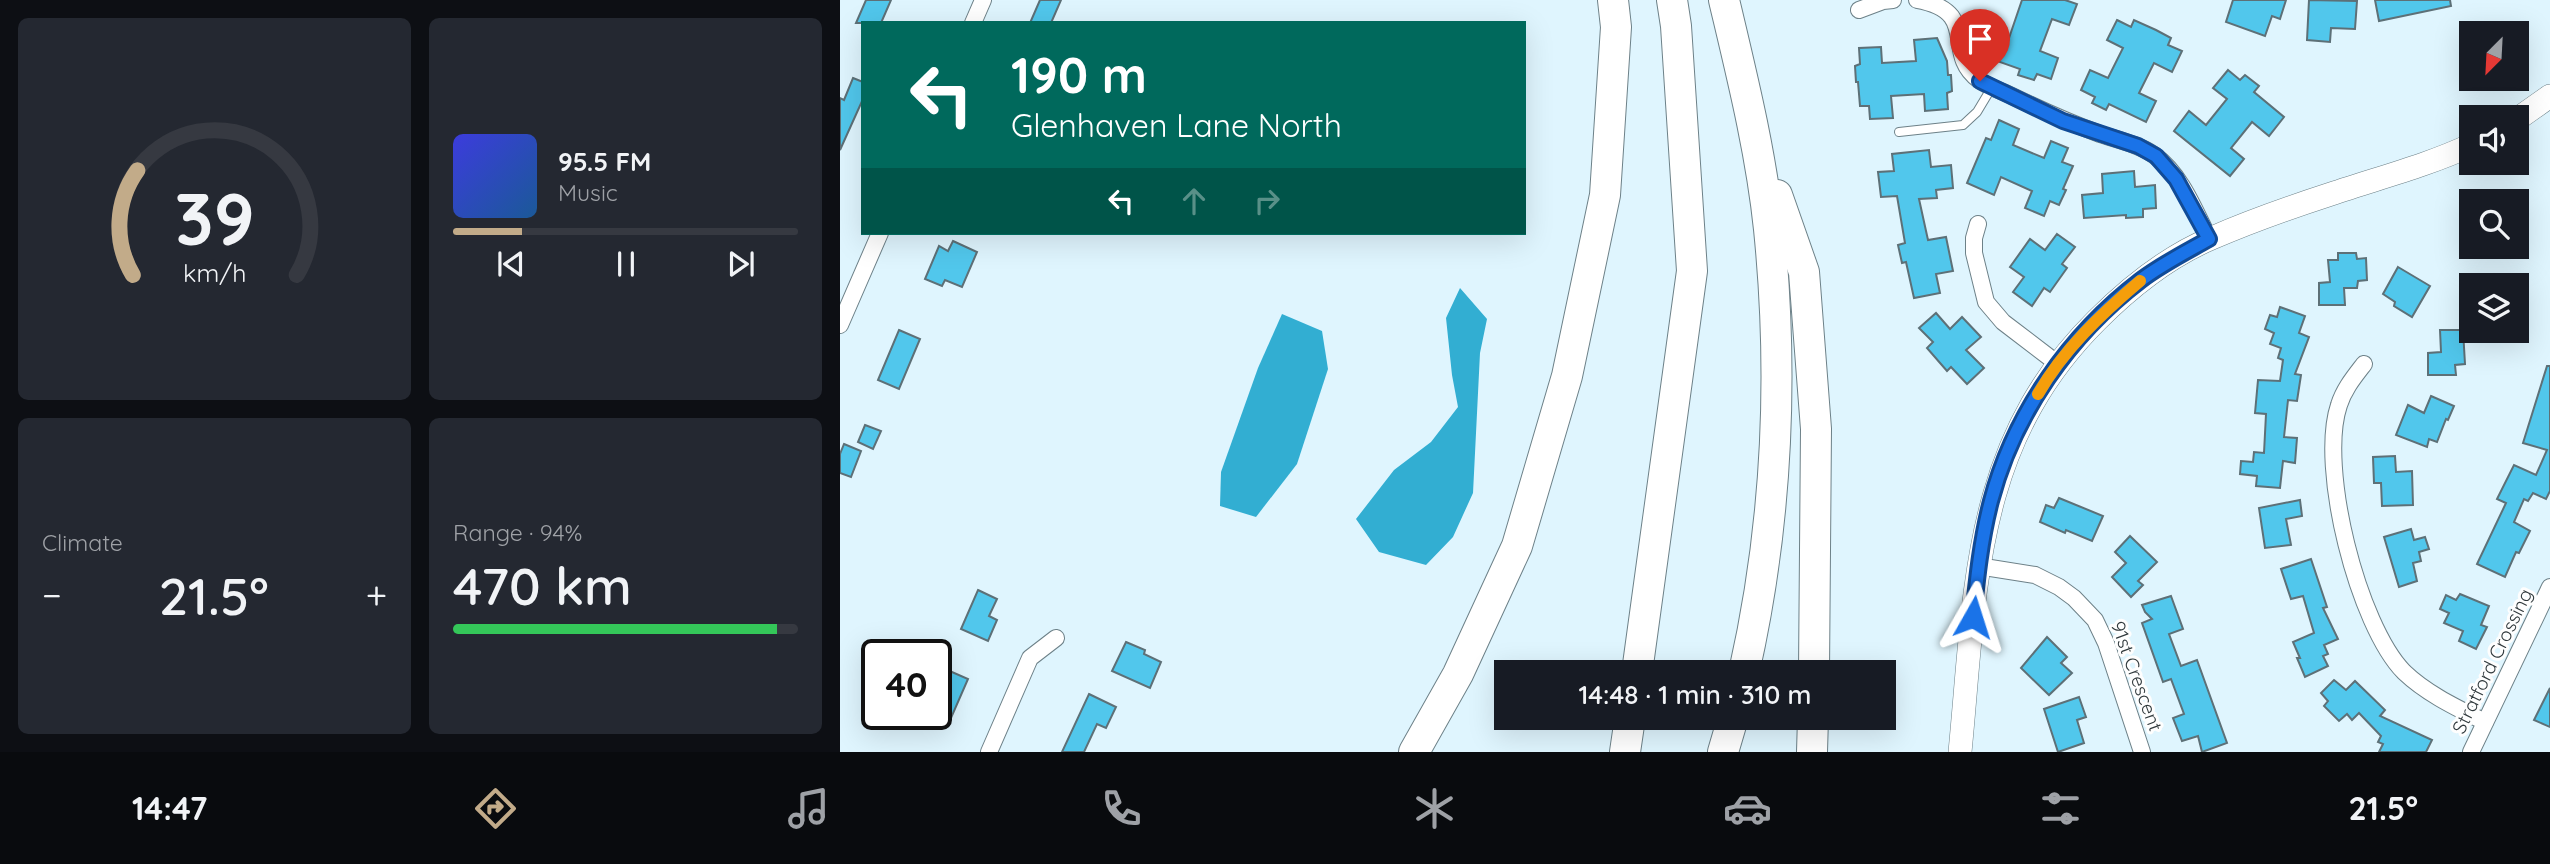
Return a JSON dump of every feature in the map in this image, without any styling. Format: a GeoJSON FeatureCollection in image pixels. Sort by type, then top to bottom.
{"type":"FeatureCollection","features":[{"type":"Feature","properties":{"kind":"highway"},"geometry":{"type":"LineString","coordinates":[[1414,752],[1458,674],[1517,546],[1567,376],[1605,195],[1616,27],[1613,0]]}},
{"type":"Feature","properties":{"kind":"highway"},"geometry":{"type":"LineString","coordinates":[[1639,660],[1692,271],[1672,0]]}},
{"type":"Feature","properties":{"kind":"highway"},"geometry":{"type":"LineString","coordinates":[[1724,0],[1754,132],[1769,228],[1775,311],[1777,422],[1771,518],[1757,614],[1747,660]]}},
{"type":"Feature","properties":{"kind":"highway"},"geometry":{"type":"LineString","coordinates":[[1754,132],[1804,272],[1815,429],[1814,660]]}},
{"type":"Feature","properties":{"kind":"highway"},"geometry":{"type":"LineString","coordinates":[[1625,752],[1628,730]]}},
{"type":"Feature","properties":{"kind":"highway"},"geometry":{"type":"LineString","coordinates":[[1723,752],[1729,730]]}},
{"type":"Feature","properties":{"kind":"highway"},"geometry":{"type":"LineString","coordinates":[[1812,752],[1813,730]]}},
{"type":"Feature","properties":{"kind":"street"},"geometry":{"type":"LineString","coordinates":[[974,21],[984,0]]}},
{"type":"Feature","properties":{"kind":"street"},"geometry":{"type":"LineString","coordinates":[[1859,10],[1893,0]]}},
{"type":"Feature","properties":{"kind":"street"},"geometry":{"type":"LineString","coordinates":[[1917,0],[1934,3],[1948,12],[1958,27],[1962,57],[1968,70],[1980,81],[2063,121],[2138,146],[2156,156],[2176,179],[2209,239]]}},
{"type":"Feature","properties":{"kind":"street"},"geometry":{"type":"LineString","coordinates":[[2529,111],[2550,96]]}},
{"type":"Feature","properties":{"kind":"street"},"geometry":{"type":"LineString","coordinates":[[1960,752],[1978,566],[1991,501],[2005,458],[2022,421],[2058,364],[2085,332],[2142,280],[2209,239],[2459,151]]}},
{"type":"Feature","properties":{"kind":"street"},"geometry":{"type":"LineString","coordinates":[[1978,224],[1973,253],[1986,302],[2003,322],[2058,364]]}},
{"type":"Feature","properties":{"kind":"street"},"geometry":{"type":"LineString","coordinates":[[840,325],[879,235]]}},
{"type":"Feature","properties":{"kind":"street"},"geometry":{"type":"LineString","coordinates":[[2364,364],[2348,385],[2339,406],[2334,428],[2334,455],[2340,519],[2374,627],[2386,650],[2403,671],[2422,688],[2485,722]]}},
{"type":"Feature","properties":{"kind":"street","name":"91st Crescent"},"geometry":{"type":"LineString","coordinates":[[1978,566],[2035,575],[2074,598],[2095,620],[2106,643],[2141,752]]}},
{"type":"Feature","properties":{"kind":"street","name":"Stratford Crossing"},"geometry":{"type":"LineString","coordinates":[[2471,752],[2550,587]]}},
{"type":"Feature","properties":{"kind":"street"},"geometry":{"type":"LineString","coordinates":[[989,752],[1030,657],[1056,638]]}},
{"type":"Feature","properties":{"kind":"lane"},"geometry":{"type":"LineString","coordinates":[[1899,132],[1963,125],[1977,112],[1992,86]]}},
{"type":"Feature","properties":{"kind":"water"},"geometry":{"type":"Polygon","coordinates":[[[1460,288],[1487,319],[1480,353],[1473,493],[1453,537],[1426,565],[1379,552],[1356,519],[1394,470],[1431,442],[1458,407],[1446,318],[1460,288]]]}},
{"type":"Feature","properties":{"kind":"water"},"geometry":{"type":"Polygon","coordinates":[[[1282,314],[1322,331],[1328,369],[1297,464],[1256,517],[1220,506],[1221,472],[1258,368],[1282,314]]]}},
{"type":"Feature","properties":{"kind":"building"},"geometry":{"type":"Polygon","coordinates":[[[866,0],[891,0],[882,21],[856,23],[866,0]]]}},
{"type":"Feature","properties":{"kind":"building"},"geometry":{"type":"Polygon","coordinates":[[[1040,0],[1061,0],[1052,21],[1031,21],[1040,0]]]}},
{"type":"Feature","properties":{"kind":"building"},"geometry":{"type":"Polygon","coordinates":[[[2022,0],[2065,0],[2077,4],[2069,25],[2052,19],[2040,51],[2058,58],[2051,79],[2037,74],[2034,80],[2018,75],[2020,69],[1980,55],[1988,34],[2008,41],[2022,0]]]}},
{"type":"Feature","properties":{"kind":"building"},"geometry":{"type":"Polygon","coordinates":[[[2233,0],[2286,0],[2280,19],[2272,16],[2265,36],[2226,22],[2233,0]]]}},
{"type":"Feature","properties":{"kind":"building"},"geometry":{"type":"Polygon","coordinates":[[[2309,0],[2357,1],[2355,29],[2331,28],[2330,42],[2307,40],[2309,0]]]}},
{"type":"Feature","properties":{"kind":"building"},"geometry":{"type":"Polygon","coordinates":[[[2375,0],[2450,0],[2451,6],[2379,21],[2375,0]]]}},
{"type":"Feature","properties":{"kind":"building"},"geometry":{"type":"Polygon","coordinates":[[[2117,20],[2131,27],[2134,20],[2156,30],[2171,38],[2168,45],[2182,51],[2172,72],[2154,63],[2139,93],[2156,101],[2146,122],[2109,104],[2106,110],[2092,103],[2095,97],[2081,90],[2090,70],[2108,78],[2123,48],[2107,40],[2117,20]]]}},
{"type":"Feature","properties":{"kind":"building"},"geometry":{"type":"Polygon","coordinates":[[[1937,38],[1947,61],[1948,75],[1951,75],[1952,91],[1947,93],[1948,109],[1925,111],[1924,94],[1891,96],[1893,118],[1870,119],[1869,106],[1860,106],[1856,82],[1855,66],[1860,64],[1859,48],[1881,47],[1882,63],[1916,61],[1914,40],[1937,38]]]}},
{"type":"Feature","properties":{"kind":"building"},"geometry":{"type":"Polygon","coordinates":[[[2228,70],[2240,80],[2245,75],[2259,86],[2254,92],[2284,117],[2269,136],[2252,122],[2231,148],[2244,159],[2230,176],[2174,131],[2189,111],[2206,125],[2227,99],[2213,88],[2228,70]]]}},
{"type":"Feature","properties":{"kind":"building"},"geometry":{"type":"Polygon","coordinates":[[[853,78],[861,81],[861,103],[840,150],[840,98],[844,100],[853,78]]]}},
{"type":"Feature","properties":{"kind":"building"},"geometry":{"type":"Polygon","coordinates":[[[1999,120],[2019,129],[2013,145],[2044,158],[2051,141],[2068,148],[2062,162],[2073,166],[2063,189],[2066,190],[2059,205],[2050,201],[2044,216],[2025,208],[2032,191],[2001,177],[1994,195],[1967,183],[1986,138],[1991,140],[1999,120]]]}},
{"type":"Feature","properties":{"kind":"building"},"geometry":{"type":"Polygon","coordinates":[[[1929,150],[1931,167],[1951,165],[1953,188],[1936,190],[1937,198],[1919,199],[1928,240],[1946,237],[1953,271],[1936,274],[1940,293],[1914,298],[1906,262],[1902,263],[1898,245],[1905,243],[1897,196],[1881,197],[1878,172],[1894,171],[1892,154],[1929,150]]]}},
{"type":"Feature","properties":{"kind":"building"},"geometry":{"type":"Polygon","coordinates":[[[2134,171],[2135,187],[2155,185],[2156,208],[2143,209],[2143,217],[2126,218],[2126,215],[2084,218],[2082,195],[2103,193],[2102,174],[2134,171]]]}},
{"type":"Feature","properties":{"kind":"building"},"geometry":{"type":"Polygon","coordinates":[[[2057,234],[2075,247],[2062,264],[2067,268],[2050,292],[2044,288],[2032,306],[2013,292],[2024,277],[2010,267],[2030,239],[2045,250],[2057,234]]]}},
{"type":"Feature","properties":{"kind":"building"},"geometry":{"type":"Polygon","coordinates":[[[953,241],[977,252],[962,287],[945,280],[942,286],[925,279],[939,246],[948,251],[953,241]]]}},
{"type":"Feature","properties":{"kind":"building"},"geometry":{"type":"Polygon","coordinates":[[[2338,253],[2356,253],[2357,259],[2366,258],[2367,280],[2358,281],[2357,288],[2344,288],[2345,305],[2319,305],[2319,283],[2330,282],[2328,260],[2338,260],[2338,253]]]}},
{"type":"Feature","properties":{"kind":"building"},"geometry":{"type":"Polygon","coordinates":[[[2398,267],[2430,286],[2412,317],[2394,306],[2395,302],[2383,294],[2398,267]]]}},
{"type":"Feature","properties":{"kind":"building"},"geometry":{"type":"Polygon","coordinates":[[[2280,307],[2305,316],[2299,333],[2309,337],[2295,374],[2301,375],[2297,401],[2288,400],[2284,437],[2297,438],[2295,463],[2283,461],[2280,488],[2256,486],[2257,476],[2240,474],[2241,461],[2253,462],[2254,452],[2264,453],[2266,414],[2255,413],[2258,380],[2280,381],[2283,360],[2278,358],[2281,348],[2270,344],[2274,333],[2265,329],[2270,315],[2277,317],[2280,307]]]}},
{"type":"Feature","properties":{"kind":"building"},"geometry":{"type":"Polygon","coordinates":[[[1936,313],[1950,329],[1962,317],[1981,337],[1966,350],[1984,368],[1967,384],[1951,367],[1947,371],[1927,348],[1933,342],[1919,328],[1936,313]]]}},
{"type":"Feature","properties":{"kind":"building"},"geometry":{"type":"Polygon","coordinates":[[[899,330],[920,339],[899,389],[878,380],[899,330]]]}},
{"type":"Feature","properties":{"kind":"building"},"geometry":{"type":"Polygon","coordinates":[[[2440,330],[2459,330],[2459,343],[2464,343],[2465,364],[2455,365],[2456,375],[2428,375],[2428,353],[2441,352],[2440,330]]]}},
{"type":"Feature","properties":{"kind":"building"},"geometry":{"type":"Polygon","coordinates":[[[2547,366],[2550,366],[2550,491],[2546,499],[2533,493],[2528,501],[2524,499],[2514,522],[2530,531],[2519,553],[2516,552],[2505,577],[2477,564],[2506,503],[2497,499],[2514,465],[2536,475],[2547,450],[2523,443],[2547,366]]]}},
{"type":"Feature","properties":{"kind":"building"},"geometry":{"type":"Polygon","coordinates":[[[2431,396],[2454,406],[2437,442],[2429,439],[2427,447],[2396,435],[2408,405],[2424,413],[2431,396]]]}},
{"type":"Feature","properties":{"kind":"building"},"geometry":{"type":"Polygon","coordinates":[[[865,425],[881,431],[873,449],[858,442],[865,425]]]}},
{"type":"Feature","properties":{"kind":"building"},"geometry":{"type":"Polygon","coordinates":[[[844,444],[861,451],[851,477],[840,473],[840,454],[844,444]]]}},
{"type":"Feature","properties":{"kind":"building"},"geometry":{"type":"Polygon","coordinates":[[[2395,456],[2396,472],[2412,471],[2413,505],[2382,506],[2381,483],[2374,483],[2373,457],[2395,456]]]}},
{"type":"Feature","properties":{"kind":"building"},"geometry":{"type":"Polygon","coordinates":[[[2059,498],[2103,516],[2092,541],[2040,522],[2046,505],[2054,508],[2059,498]]]}},
{"type":"Feature","properties":{"kind":"building"},"geometry":{"type":"Polygon","coordinates":[[[2300,500],[2302,516],[2286,519],[2291,545],[2265,548],[2259,508],[2300,500]]]}},
{"type":"Feature","properties":{"kind":"building"},"geometry":{"type":"Polygon","coordinates":[[[2411,529],[2414,540],[2425,537],[2429,549],[2419,552],[2421,561],[2413,563],[2417,581],[2399,587],[2384,537],[2411,529]]]}},
{"type":"Feature","properties":{"kind":"building"},"geometry":{"type":"Polygon","coordinates":[[[2130,536],[2157,562],[2138,581],[2143,585],[2131,597],[2112,577],[2126,563],[2115,552],[2130,536]]]}},
{"type":"Feature","properties":{"kind":"building"},"geometry":{"type":"Polygon","coordinates":[[[2311,559],[2327,607],[2323,608],[2338,639],[2324,645],[2328,654],[2323,656],[2328,666],[2305,677],[2293,642],[2314,633],[2303,596],[2291,599],[2281,569],[2311,559]]]}},
{"type":"Feature","properties":{"kind":"building"},"geometry":{"type":"Polygon","coordinates":[[[978,590],[997,599],[989,616],[997,620],[988,641],[961,629],[978,590]]]}},
{"type":"Feature","properties":{"kind":"building"},"geometry":{"type":"Polygon","coordinates":[[[2460,594],[2489,606],[2481,625],[2487,627],[2476,649],[2459,641],[2463,631],[2444,623],[2449,613],[2440,609],[2446,595],[2456,600],[2460,594]]]}},
{"type":"Feature","properties":{"kind":"building"},"geometry":{"type":"Polygon","coordinates":[[[2171,596],[2183,629],[2169,634],[2181,666],[2197,660],[2227,743],[2202,752],[2198,736],[2182,741],[2173,718],[2184,714],[2171,679],[2163,682],[2142,623],[2152,619],[2142,605],[2171,596]]]}},
{"type":"Feature","properties":{"kind":"building"},"geometry":{"type":"Polygon","coordinates":[[[2047,637],[2067,657],[2061,663],[2072,673],[2049,695],[2021,668],[2047,637]]]}},
{"type":"Feature","properties":{"kind":"building"},"geometry":{"type":"Polygon","coordinates":[[[1126,642],[1145,650],[1144,654],[1161,662],[1150,688],[1112,671],[1126,642]]]}},
{"type":"Feature","properties":{"kind":"building"},"geometry":{"type":"Polygon","coordinates":[[[952,672],[968,679],[952,716],[952,672]]]}},
{"type":"Feature","properties":{"kind":"building"},"geometry":{"type":"Polygon","coordinates":[[[2334,680],[2346,690],[2355,681],[2385,710],[2380,716],[2432,740],[2426,752],[2379,752],[2383,744],[2378,742],[2381,736],[2359,713],[2352,720],[2347,714],[2339,721],[2324,706],[2328,701],[2321,693],[2334,680]]]}},
{"type":"Feature","properties":{"kind":"building"},"geometry":{"type":"Polygon","coordinates":[[[2550,688],[2550,727],[2534,720],[2550,688]]]}},
{"type":"Feature","properties":{"kind":"building"},"geometry":{"type":"Polygon","coordinates":[[[1089,694],[1116,707],[1106,728],[1097,724],[1084,752],[1062,752],[1089,694]]]}},
{"type":"Feature","properties":{"kind":"building"},"geometry":{"type":"Polygon","coordinates":[[[2079,697],[2086,717],[2077,720],[2084,743],[2058,752],[2044,709],[2079,697]]]}},
{"type":"Feature","properties":{"kind":"slow traffic"},"geometry":{"type":"LineString","coordinates":[[2038,394],[2058,364],[2085,332],[2140,281]]}},
{"type":"Feature","properties":{"kind":"route"},"geometry":{"type":"LineString","coordinates":[[1973,617],[1978,566],[1991,501],[2005,458],[2022,421],[2042,388],[2058,364],[2112,305],[2142,280],[2209,239],[2176,179],[2156,156],[2138,146],[2063,121],[1980,81]]}}]}
